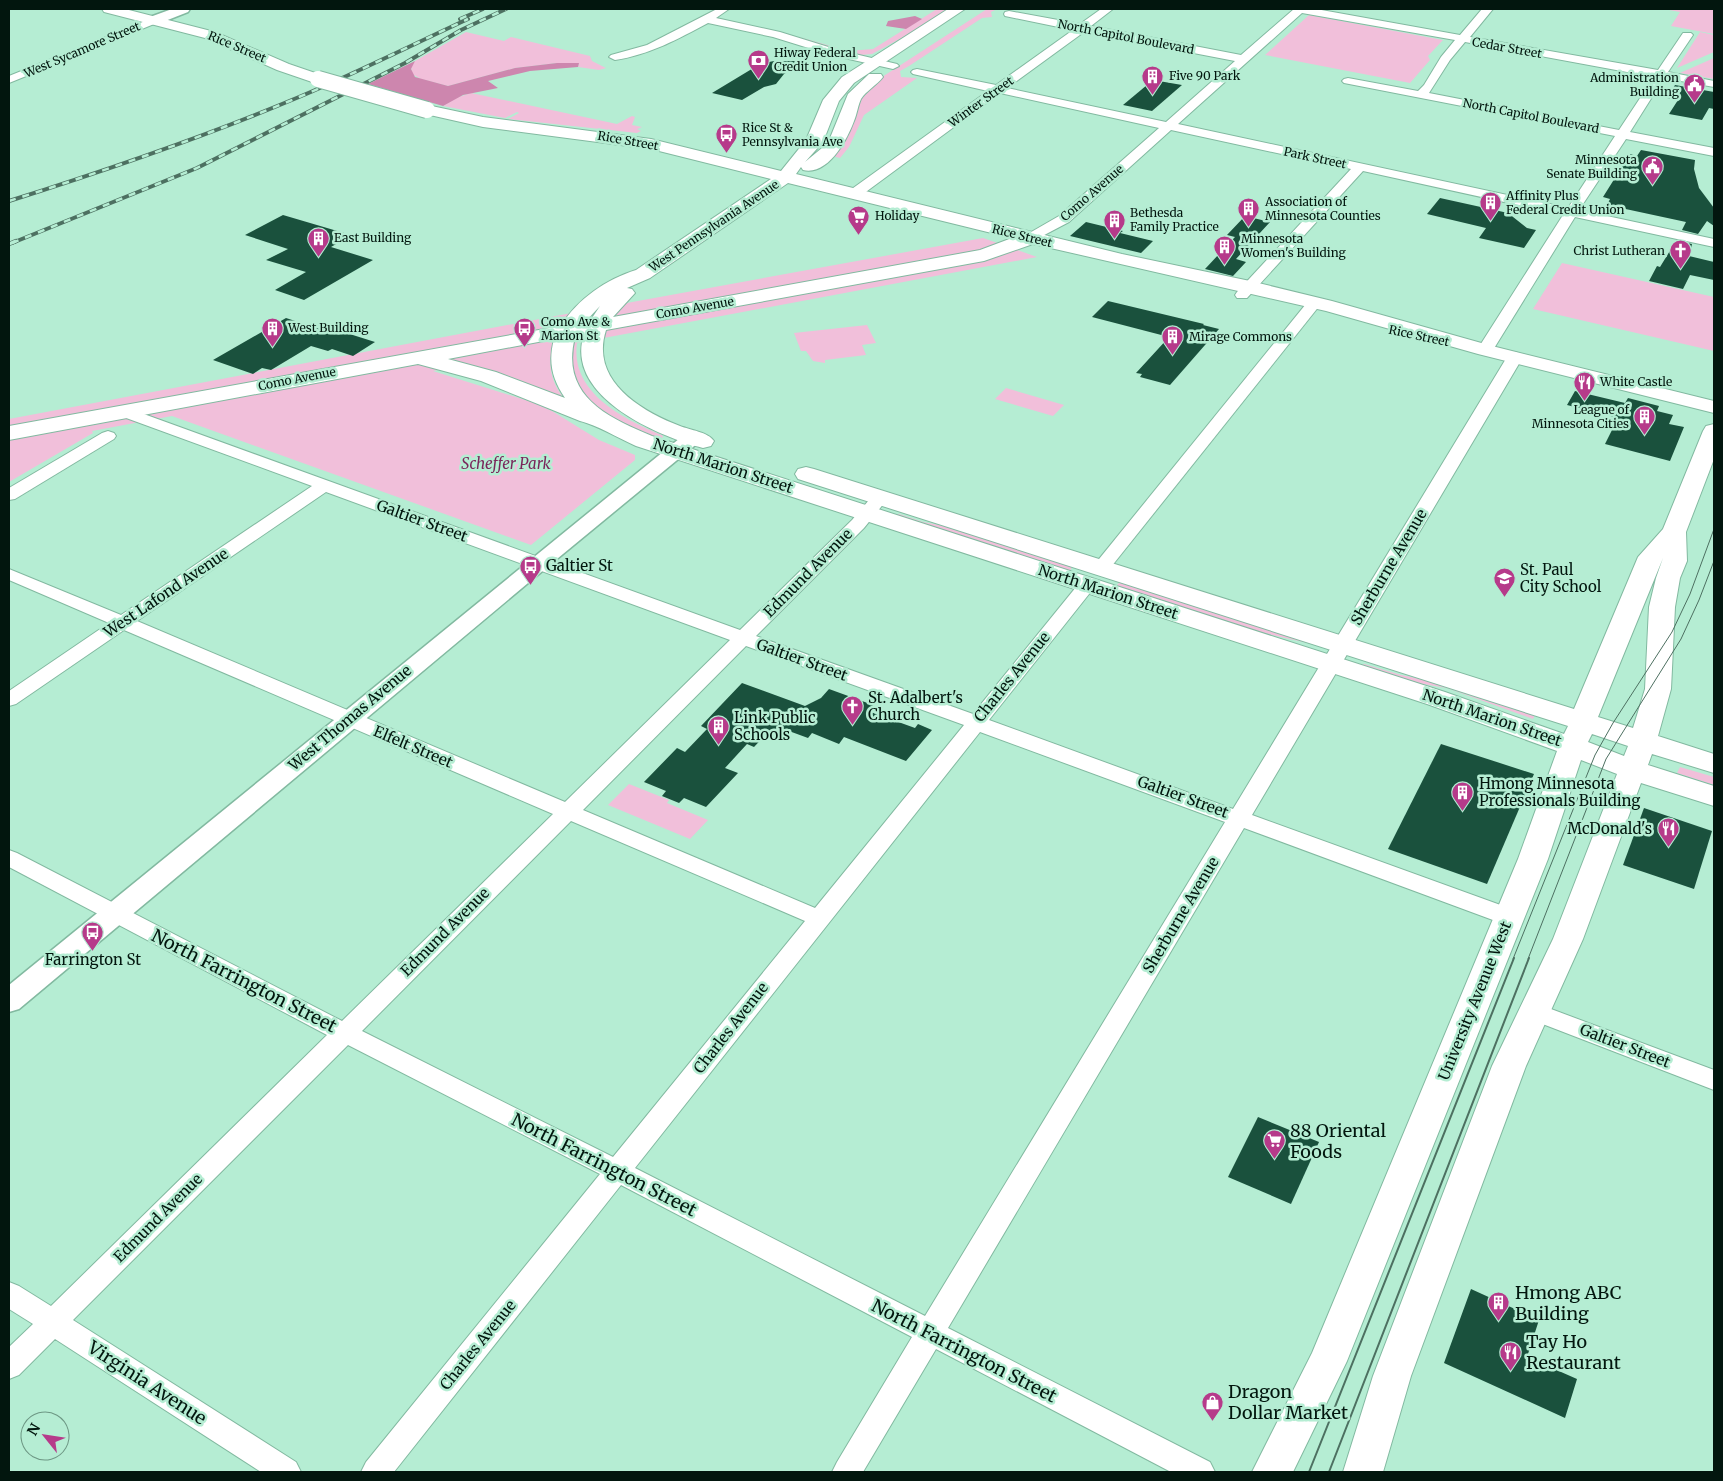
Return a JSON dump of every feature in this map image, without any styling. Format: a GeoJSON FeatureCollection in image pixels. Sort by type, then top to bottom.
{"type":"FeatureCollection","features":[{"type":"Feature","properties":{"kind":"main road","name":"Rice Street"},"geometry":{"type":"LineString","coordinates":[[109,9],[210,35],[283,67],[427,110],[489,124],[624,139],[1152,267],[1714,407]]}},
{"type":"Feature","properties":{"kind":"main road"},"geometry":{"type":"LineString","coordinates":[[785,177],[797,160],[814,142],[836,92],[848,80],[875,62],[965,11]]}},
{"type":"Feature","properties":{"kind":"main road"},"geometry":{"type":"LineString","coordinates":[[785,177],[815,164],[828,153],[839,138],[854,97],[864,85],[965,11]]}},
{"type":"Feature","properties":{"kind":"main road","name":"West Pennsylvania Avenue"},"geometry":{"type":"LineString","coordinates":[[567,332],[579,315],[596,300],[626,279],[643,274],[785,177]]}},
{"type":"Feature","properties":{"kind":"main road","name":"Como Avenue"},"geometry":{"type":"LineString","coordinates":[[9,433],[399,360],[597,327],[984,255],[1031,238]]}},
{"type":"Feature","properties":{"kind":"main road"},"geometry":{"type":"LineString","coordinates":[[984,255],[1083,251]]}},
{"type":"Feature","properties":{"kind":"main road","name":"West Pennsylvania Avenue"},"geometry":{"type":"LineString","coordinates":[[597,327],[608,310],[640,282],[643,274]]}},
{"type":"Feature","properties":{"kind":"main road"},"geometry":{"type":"LineString","coordinates":[[626,293],[625,299],[633,304],[675,312]]}},
{"type":"Feature","properties":{"kind":"main road","name":"North Marion Street"},"geometry":{"type":"LineString","coordinates":[[597,327],[592,339],[592,355],[596,370],[605,386],[616,398],[684,444]]}},
{"type":"Feature","properties":{"kind":"main road","name":"North Marion Street"},"geometry":{"type":"LineString","coordinates":[[567,332],[560,358],[563,379],[576,399],[603,422],[644,441],[684,444],[1578,733],[1638,756],[1714,796]]}},
{"type":"Feature","properties":{"kind":"main road"},"geometry":{"type":"LineString","coordinates":[[399,360],[426,362],[460,368],[536,392],[603,422]]}},
{"type":"Feature","properties":{"kind":"main road","name":"University Avenue West"},"geometry":{"type":"LineString","coordinates":[[1272,1472],[1328,1361],[1539,843],[1560,778],[1650,557],[1674,532],[1714,431]]}},
{"type":"Feature","properties":{"kind":"main road","name":"University Avenue West"},"geometry":{"type":"LineString","coordinates":[[1363,1472],[1392,1376],[1509,1066],[1568,939],[1638,756],[1658,689],[1662,607],[1668,578],[1675,561],[1674,532]]}},
{"type":"Feature","properties":{"kind":"main road","name":"North Marion Street"},"geometry":{"type":"LineString","coordinates":[[1638,756],[1714,764]]}},
{"type":"Feature","properties":{"kind":"street","name":"West Sycamore Street"},"geometry":{"type":"LineString","coordinates":[[9,80],[183,9]]}},
{"type":"Feature","properties":{"kind":"street"},"geometry":{"type":"LineString","coordinates":[[615,58],[634,55],[649,49],[724,9]]}},
{"type":"Feature","properties":{"kind":"street","name":"Winter Street"},"geometry":{"type":"LineString","coordinates":[[854,194],[1108,9]]}},
{"type":"Feature","properties":{"kind":"street","name":"Cedar Street"},"geometry":{"type":"LineString","coordinates":[[1300,9],[1714,84]]}},
{"type":"Feature","properties":{"kind":"street","name":"Como Avenue"},"geometry":{"type":"LineString","coordinates":[[1031,238],[1064,218],[1300,9]]}},
{"type":"Feature","properties":{"kind":"street"},"geometry":{"type":"LineString","coordinates":[[1421,95],[1429,87],[1445,59],[1488,9]]}},
{"type":"Feature","properties":{"kind":"street","name":"North Capitol Boulevard"},"geometry":{"type":"LineString","coordinates":[[1009,14],[1243,60]]}},
{"type":"Feature","properties":{"kind":"street"},"geometry":{"type":"LineString","coordinates":[[706,19],[776,34],[835,53],[892,66]]}},
{"type":"Feature","properties":{"kind":"street"},"geometry":{"type":"LineString","coordinates":[[1485,350],[1571,213],[1687,35]]}},
{"type":"Feature","properties":{"kind":"street","name":"Park Street"},"geometry":{"type":"LineString","coordinates":[[917,72],[1714,244]]}},
{"type":"Feature","properties":{"kind":"street","name":"North Capitol Boulevard"},"geometry":{"type":"LineString","coordinates":[[1348,81],[1714,152]]}},
{"type":"Feature","properties":{"kind":"street"},"geometry":{"type":"LineString","coordinates":[[1246,291],[1359,168]]}},
{"type":"Feature","properties":{"kind":"street","name":"Charles Avenue"},"geometry":{"type":"LineString","coordinates":[[376,1472],[818,918],[1311,307]]}},
{"type":"Feature","properties":{"kind":"street","name":"Sherburne Avenue"},"geometry":{"type":"LineString","coordinates":[[847,1472],[1516,357]]}},
{"type":"Feature","properties":{"kind":"street","name":"Galtier Street"},"geometry":{"type":"LineString","coordinates":[[124,412],[1509,917]]}},
{"type":"Feature","properties":{"kind":"street"},"geometry":{"type":"LineString","coordinates":[[9,495],[108,436]]}},
{"type":"Feature","properties":{"kind":"street","name":"West Thomas Avenue"},"geometry":{"type":"LineString","coordinates":[[9,1001],[684,444]]}},
{"type":"Feature","properties":{"kind":"street","name":"West Lafond Avenue"},"geometry":{"type":"LineString","coordinates":[[9,700],[323,486]]}},
{"type":"Feature","properties":{"kind":"street","name":"Edmund Avenue"},"geometry":{"type":"LineString","coordinates":[[9,1366],[874,505]]}},
{"type":"Feature","properties":{"kind":"street","name":"Elfelt Street"},"geometry":{"type":"LineString","coordinates":[[9,574],[818,918]]}},
{"type":"Feature","properties":{"kind":"street","name":"North Farrington Street"},"geometry":{"type":"LineString","coordinates":[[9,858],[344,1033],[618,1171],[1200,1472]]}},
{"type":"Feature","properties":{"kind":"street","name":"Galtier Street"},"geometry":{"type":"LineString","coordinates":[[1535,1012],[1714,1080]]}},
{"type":"Feature","properties":{"kind":"street","name":"Virginia Avenue"},"geometry":{"type":"LineString","coordinates":[[9,1294],[286,1472]]}},
{"type":"Feature","properties":{"kind":"green space"},"geometry":{"type":"Polygon","coordinates":[[[937,9],[951,9],[872,54],[861,55],[836,50],[799,37],[848,51],[873,49],[937,9]]]}},
{"type":"Feature","properties":{"kind":"green space"},"geometry":{"type":"Polygon","coordinates":[[[987,9],[997,9],[991,12],[992,17],[982,18],[900,71],[901,77],[917,78],[864,115],[849,147],[840,158],[832,156],[858,101],[879,79],[987,9]]]}},
{"type":"Feature","properties":{"kind":"green space"},"geometry":{"type":"Polygon","coordinates":[[[1664,9],[1714,9],[1714,34],[1671,26],[1680,12],[1664,9]]]}},
{"type":"Feature","properties":{"kind":"green space"},"geometry":{"type":"Polygon","coordinates":[[[1309,15],[1443,40],[1428,56],[1430,60],[1410,83],[1265,55],[1309,15]]]}},
{"type":"Feature","properties":{"kind":"green space"},"geometry":{"type":"Polygon","coordinates":[[[466,32],[504,41],[511,37],[590,56],[592,61],[606,68],[599,70],[578,67],[579,64],[557,63],[515,68],[448,86],[421,79],[412,74],[411,65],[415,61],[466,32]]]}},
{"type":"Feature","properties":{"kind":"green space"},"geometry":{"type":"Polygon","coordinates":[[[1700,32],[1714,35],[1714,52],[1677,68],[1700,32]]]}},
{"type":"Feature","properties":{"kind":"green space"},"geometry":{"type":"Polygon","coordinates":[[[1714,58],[1714,79],[1680,73],[1714,58]]]}},
{"type":"Feature","properties":{"kind":"green space"},"geometry":{"type":"Polygon","coordinates":[[[471,93],[617,124],[632,116],[635,117],[632,125],[642,127],[637,129],[641,131],[637,133],[508,119],[519,113],[517,112],[505,118],[443,106],[456,98],[471,93]]]}},
{"type":"Feature","properties":{"kind":"green space","name":"Scheffer Park"},"geometry":{"type":"Polygon","coordinates":[[[983,238],[1037,257],[577,343],[577,360],[582,376],[591,389],[616,412],[662,435],[661,439],[639,434],[589,403],[553,347],[550,361],[552,374],[556,387],[564,398],[462,365],[433,371],[535,403],[552,411],[599,440],[635,455],[635,460],[531,545],[172,416],[92,431],[93,433],[9,482],[9,419],[983,238]]]}},
{"type":"Feature","properties":{"kind":"green space"},"geometry":{"type":"Polygon","coordinates":[[[1562,263],[1714,297],[1714,351],[1533,309],[1562,263]]]}},
{"type":"Feature","properties":{"kind":"green space"},"geometry":{"type":"Polygon","coordinates":[[[867,325],[876,343],[862,345],[866,355],[825,360],[825,363],[813,361],[806,351],[801,351],[794,333],[867,325]]]}},
{"type":"Feature","properties":{"kind":"green space"},"geometry":{"type":"Polygon","coordinates":[[[1006,388],[1064,405],[1053,416],[995,399],[1006,388]]]}},
{"type":"Feature","properties":{"kind":"green space"},"geometry":{"type":"Polygon","coordinates":[[[899,514],[923,522],[960,529],[1073,566],[1068,573],[895,515],[899,514]]]}},
{"type":"Feature","properties":{"kind":"green space"},"geometry":{"type":"Polygon","coordinates":[[[1120,582],[1312,644],[1242,628],[1116,586],[1120,582]]]}},
{"type":"Feature","properties":{"kind":"green space"},"geometry":{"type":"Polygon","coordinates":[[[1362,665],[1401,675],[1442,683],[1536,713],[1533,719],[1447,688],[1411,682],[1364,667],[1362,665]]]}},
{"type":"Feature","properties":{"kind":"green space"},"geometry":{"type":"Polygon","coordinates":[[[1680,767],[1714,777],[1714,785],[1677,773],[1680,767]]]}},
{"type":"Feature","properties":{"kind":"green space"},"geometry":{"type":"Polygon","coordinates":[[[629,784],[669,800],[667,803],[708,820],[690,839],[608,805],[629,784]]]}},
{"type":"Feature","properties":{"kind":"shaded area"},"geometry":{"type":"Polygon","coordinates":[[[915,16],[922,19],[906,29],[886,26],[888,21],[915,16]]]}},
{"type":"Feature","properties":{"kind":"shaded area"},"geometry":{"type":"Polygon","coordinates":[[[415,61],[411,69],[415,77],[448,86],[515,68],[557,63],[579,63],[578,67],[530,71],[488,81],[498,88],[463,95],[443,106],[368,84],[415,61]]]}},
{"type":"Feature","properties":{"kind":"building","name":"Hiway Federal Credit Union"},"geometry":{"type":"Polygon","coordinates":[[[774,61],[806,61],[784,74],[776,84],[764,87],[742,100],[712,93],[760,64],[774,61]]]}},
{"type":"Feature","properties":{"kind":"building","name":"Five 90 Park"},"geometry":{"type":"Polygon","coordinates":[[[1153,80],[1182,85],[1152,111],[1123,105],[1153,80]]]}},
{"type":"Feature","properties":{"kind":"building","name":"Administration Building"},"geometry":{"type":"Polygon","coordinates":[[[1675,85],[1714,92],[1714,109],[1709,108],[1702,120],[1669,114],[1678,100],[1667,98],[1675,85]]]}},
{"type":"Feature","properties":{"kind":"building","name":"Minnesota Senate Building"},"geometry":{"type":"Polygon","coordinates":[[[1641,150],[1695,160],[1694,169],[1699,188],[1714,208],[1714,226],[1707,221],[1698,234],[1682,230],[1686,222],[1607,205],[1610,199],[1603,197],[1630,154],[1637,156],[1641,150]]]}},
{"type":"Feature","properties":{"kind":"building","name":"Affinity Plus Federal Credit Union"},"geometry":{"type":"Polygon","coordinates":[[[1440,198],[1508,213],[1527,228],[1536,230],[1524,248],[1479,238],[1486,228],[1427,214],[1440,198]]]}},
{"type":"Feature","properties":{"kind":"building","name":"East Building"},"geometry":{"type":"Polygon","coordinates":[[[283,215],[344,233],[339,236],[343,237],[340,239],[343,240],[331,247],[373,260],[304,300],[275,290],[306,272],[266,260],[288,249],[245,235],[283,215]]]}},
{"type":"Feature","properties":{"kind":"building"},"geometry":{"type":"Polygon","coordinates":[[[1245,216],[1270,222],[1236,259],[1246,262],[1233,276],[1205,269],[1235,237],[1227,235],[1245,216]]]}},
{"type":"Feature","properties":{"kind":"building","name":"Bethesda Family Practice"},"geometry":{"type":"Polygon","coordinates":[[[1086,222],[1153,241],[1141,253],[1070,236],[1086,222]]]}},
{"type":"Feature","properties":{"kind":"building","name":"Christ Lutheran"},"geometry":{"type":"Polygon","coordinates":[[[1676,241],[1692,244],[1689,256],[1714,262],[1714,280],[1690,275],[1683,289],[1649,281],[1657,266],[1660,267],[1676,241]]]}},
{"type":"Feature","properties":{"kind":"building","name":"Mirage Commons"},"geometry":{"type":"Polygon","coordinates":[[[1108,301],[1219,329],[1170,385],[1140,377],[1142,374],[1136,373],[1169,337],[1092,317],[1108,301]]]}},
{"type":"Feature","properties":{"kind":"building","name":"West Building"},"geometry":{"type":"Polygon","coordinates":[[[286,318],[332,333],[337,330],[375,342],[353,356],[332,349],[328,351],[311,346],[271,370],[262,368],[253,374],[213,360],[286,318]]]}},
{"type":"Feature","properties":{"kind":"building","name":"League of Minnesota Cities"},"geometry":{"type":"Polygon","coordinates":[[[1575,391],[1625,403],[1628,398],[1659,406],[1657,411],[1673,415],[1669,424],[1684,427],[1670,461],[1605,444],[1618,418],[1567,405],[1575,391]]]}},
{"type":"Feature","properties":{"kind":"building"},"geometry":{"type":"Polygon","coordinates":[[[742,683],[805,706],[821,698],[829,689],[873,705],[868,711],[915,728],[918,724],[932,730],[906,761],[844,737],[839,744],[812,733],[808,738],[778,727],[774,731],[770,730],[754,747],[747,744],[725,768],[738,773],[706,807],[684,798],[679,803],[662,796],[666,791],[644,782],[677,748],[685,752],[707,729],[701,726],[742,683]]]}},
{"type":"Feature","properties":{"kind":"building","name":"Hmong Minnesota Professionals Building"},"geometry":{"type":"Polygon","coordinates":[[[1441,744],[1534,774],[1487,884],[1388,849],[1441,744]]]}},
{"type":"Feature","properties":{"kind":"building","name":"McDonald's"},"geometry":{"type":"Polygon","coordinates":[[[1644,808],[1712,831],[1694,889],[1623,865],[1644,808]]]}},
{"type":"Feature","properties":{"kind":"building","name":"88 Oriental Foods"},"geometry":{"type":"Polygon","coordinates":[[[1258,1117],[1319,1142],[1291,1204],[1228,1177],[1258,1117]]]}},
{"type":"Feature","properties":{"kind":"building","name":"Tay Ho Restaurant"},"geometry":{"type":"Polygon","coordinates":[[[1471,1289],[1539,1320],[1527,1357],[1577,1379],[1565,1418],[1444,1363],[1471,1289]]]}},
{"type":"Feature","properties":{"kind":"tram line"},"geometry":{"type":"LineString","coordinates":[[1513,959],[1595,755],[1613,723],[1672,632],[1690,594],[1714,529]]}},
{"type":"Feature","properties":{"kind":"tram line"},"geometry":{"type":"LineString","coordinates":[[1528,959],[1606,759],[1681,639],[1714,561]]}},
{"type":"Feature","properties":{"kind":"tram line"},"geometry":{"type":"LineString","coordinates":[[1309,1472],[1514,958]]}},
{"type":"Feature","properties":{"kind":"tram line"},"geometry":{"type":"LineString","coordinates":[[1329,1472],[1529,958]]}},
{"type":"Feature","properties":{"kind":"railway"},"geometry":{"type":"LineString","coordinates":[[460,19],[483,9]]}},
{"type":"Feature","properties":{"kind":"railway"},"geometry":{"type":"LineString","coordinates":[[12,243],[197,168],[405,63],[461,30],[506,9]]}},
{"type":"Feature","properties":{"kind":"railway"},"geometry":{"type":"LineString","coordinates":[[9,201],[155,152],[263,112],[342,78],[468,19]]}},
{"type":"Feature","properties":{"kind":"railway"},"geometry":{"type":"LineString","coordinates":[[9,244],[16,241]]}},
{"type":"Feature","properties":{"kind":"place","name":"Hiway Federal Credit Union"},"geometry":{"type":"Point","coordinates":[758,79]}},
{"type":"Feature","properties":{"kind":"place","name":"Five 90 Park"},"geometry":{"type":"Point","coordinates":[1153,95]}},
{"type":"Feature","properties":{"kind":"place","name":"Administration Building"},"geometry":{"type":"Point","coordinates":[1695,104]}},
{"type":"Feature","properties":{"kind":"place","name":"Rice St & Pennsylvania Ave"},"geometry":{"type":"Point","coordinates":[726,154]}},
{"type":"Feature","properties":{"kind":"place","name":"Minnesota Senate Building"},"geometry":{"type":"Point","coordinates":[1653,186]}},
{"type":"Feature","properties":{"kind":"place","name":"Affinity Plus Federal Credit Union"},"geometry":{"type":"Point","coordinates":[1490,222]}},
{"type":"Feature","properties":{"kind":"place","name":"Association of Minnesota Counties"},"geometry":{"type":"Point","coordinates":[1249,228]}},
{"type":"Feature","properties":{"kind":"place","name":"Holiday"},"geometry":{"type":"Point","coordinates":[859,235]}},
{"type":"Feature","properties":{"kind":"place","name":"Bethesda Family Practice"},"geometry":{"type":"Point","coordinates":[1114,239]}},
{"type":"Feature","properties":{"kind":"place","name":"East Building"},"geometry":{"type":"Point","coordinates":[318,257]}},
{"type":"Feature","properties":{"kind":"place","name":"Minnesota Women's Building"},"geometry":{"type":"Point","coordinates":[1225,265]}},
{"type":"Feature","properties":{"kind":"place","name":"Christ Lutheran"},"geometry":{"type":"Point","coordinates":[1681,270]}},
{"type":"Feature","properties":{"kind":"place","name":"West Building"},"geometry":{"type":"Point","coordinates":[272,347]}},
{"type":"Feature","properties":{"kind":"place","name":"Como Ave & Marion St"},"geometry":{"type":"Point","coordinates":[525,348]}},
{"type":"Feature","properties":{"kind":"place","name":"Mirage Commons"},"geometry":{"type":"Point","coordinates":[1173,356]}},
{"type":"Feature","properties":{"kind":"place","name":"White Castle"},"geometry":{"type":"Point","coordinates":[1584,401]}},
{"type":"Feature","properties":{"kind":"place","name":"League of Minnesota Cities"},"geometry":{"type":"Point","coordinates":[1645,436]}},
{"type":"Feature","properties":{"kind":"place","name":"Galtier St"},"geometry":{"type":"Point","coordinates":[530,585]}},
{"type":"Feature","properties":{"kind":"place","name":"St. Paul City School"},"geometry":{"type":"Point","coordinates":[1504,598]}},
{"type":"Feature","properties":{"kind":"place","name":"St. Adalbert's Church"},"geometry":{"type":"Point","coordinates":[852,726]}},
{"type":"Feature","properties":{"kind":"place","name":"Link Public Schools"},"geometry":{"type":"Point","coordinates":[718,746]}},
{"type":"Feature","properties":{"kind":"place","name":"Hmong Minnesota Professionals Building"},"geometry":{"type":"Point","coordinates":[1463,812]}},
{"type":"Feature","properties":{"kind":"place","name":"McDonald's"},"geometry":{"type":"Point","coordinates":[1668,848]}},
{"type":"Feature","properties":{"kind":"place","name":"Farrington St"},"geometry":{"type":"Point","coordinates":[93,951]}},
{"type":"Feature","properties":{"kind":"place","name":"88 Oriental Foods"},"geometry":{"type":"Point","coordinates":[1274,1160]}},
{"type":"Feature","properties":{"kind":"place","name":"Hmong ABC Building"},"geometry":{"type":"Point","coordinates":[1499,1322]}},
{"type":"Feature","properties":{"kind":"place","name":"Tay Ho Restaurant"},"geometry":{"type":"Point","coordinates":[1510,1371]}},
{"type":"Feature","properties":{"kind":"place","name":"Dragon Dollar Market"},"geometry":{"type":"Point","coordinates":[1212,1421]}}]}
